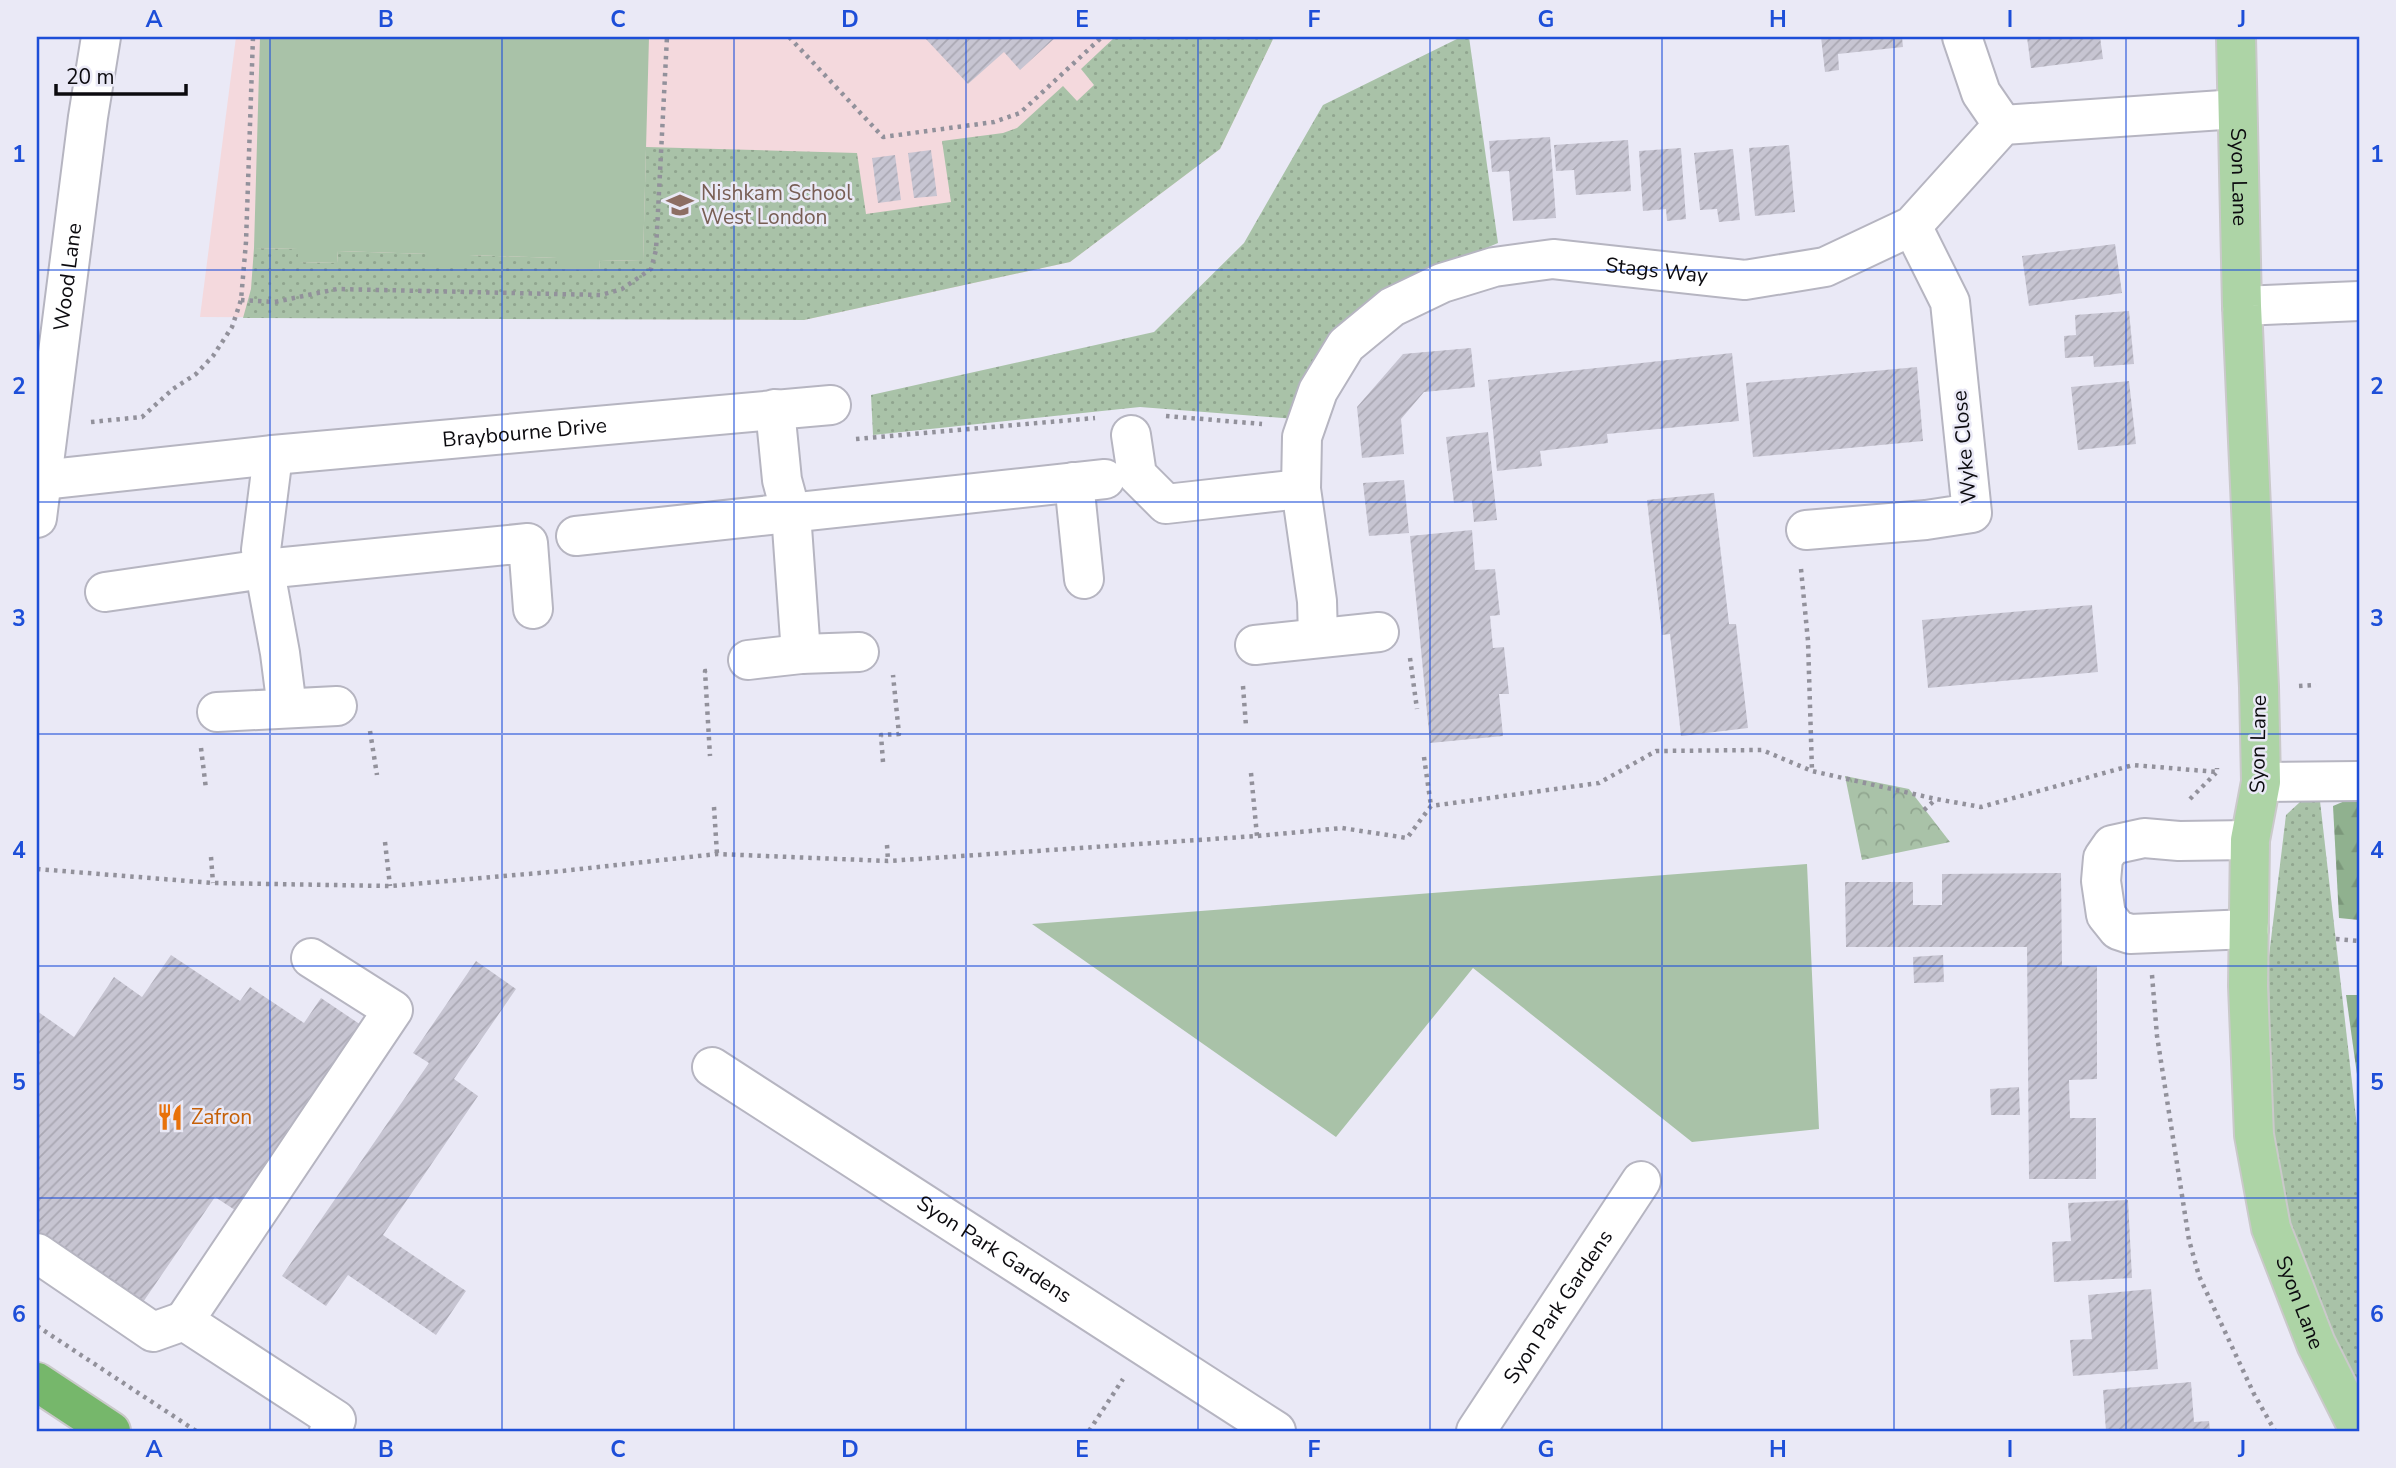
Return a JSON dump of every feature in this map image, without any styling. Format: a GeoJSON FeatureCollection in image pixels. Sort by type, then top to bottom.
{"type":"FeatureCollection","features":[{"type":"Feature","properties":{"kind":"highway"},"geometry":{"type":"LineString","coordinates":[[37,1382],[111,1431]]}},
{"type":"Feature","properties":{"kind":"main road","name":"Syon Lane"},"geometry":{"type":"LineString","coordinates":[[2235,37],[2242,306],[2261,782],[2249,840],[2248,986],[2254,1135],[2271,1228],[2316,1344],[2359,1430]]}},
{"type":"Feature","properties":{"kind":"street","name":"Wood Lane"},"geometry":{"type":"LineString","coordinates":[[37,518],[101,37]]}},
{"type":"Feature","properties":{"kind":"street"},"geometry":{"type":"LineString","coordinates":[[1962,37],[1981,93],[2003,125],[2236,109]]}},
{"type":"Feature","properties":{"kind":"street","name":"Stags Way"},"geometry":{"type":"LineString","coordinates":[[1318,637],[1317,601],[1301,489],[1302,436],[1318,391],[1346,345],[1392,307],[1442,283],[1494,267],[1553,259],[1745,280],[1825,267],[1912,226],[2003,125]]}},
{"type":"Feature","properties":{"kind":"street","name":"Wyke Close"},"geometry":{"type":"LineString","coordinates":[[1806,530],[1926,520],[1972,513],[1950,302],[1912,226]]}},
{"type":"Feature","properties":{"kind":"street"},"geometry":{"type":"LineString","coordinates":[[2242,306],[2359,300]]}},
{"type":"Feature","properties":{"kind":"street","name":"Braybourne Drive"},"geometry":{"type":"LineString","coordinates":[[42,480],[273,455],[831,405]]}},
{"type":"Feature","properties":{"kind":"street"},"geometry":{"type":"LineString","coordinates":[[775,409],[782,480],[791,513],[801,654]]}},
{"type":"Feature","properties":{"kind":"street"},"geometry":{"type":"LineString","coordinates":[[1128,423],[1137,475],[1166,504],[1301,489]]}},
{"type":"Feature","properties":{"kind":"street"},"geometry":{"type":"LineString","coordinates":[[273,455],[261,550],[287,708]]}},
{"type":"Feature","properties":{"kind":"street"},"geometry":{"type":"LineString","coordinates":[[576,536],[1089,481],[1084,579]]}},
{"type":"Feature","properties":{"kind":"street"},"geometry":{"type":"LineString","coordinates":[[105,592],[264,569],[528,543],[533,610]]}},
{"type":"Feature","properties":{"kind":"street"},"geometry":{"type":"LineString","coordinates":[[1255,645],[1379,632]]}},
{"type":"Feature","properties":{"kind":"street"},"geometry":{"type":"LineString","coordinates":[[748,660],[801,654],[859,652]]}},
{"type":"Feature","properties":{"kind":"street"},"geometry":{"type":"LineString","coordinates":[[217,712],[337,706]]}},
{"type":"Feature","properties":{"kind":"street"},"geometry":{"type":"LineString","coordinates":[[2261,782],[2359,781]]}},
{"type":"Feature","properties":{"kind":"street"},"geometry":{"type":"LineString","coordinates":[[2249,840],[2179,841],[2144,838],[2112,845],[2102,858],[2101,881],[2106,915],[2118,930],[2130,934],[2249,929]]}},
{"type":"Feature","properties":{"kind":"street"},"geometry":{"type":"LineString","coordinates":[[37,1253],[153,1332],[184,1321],[393,1010],[311,958]]}},
{"type":"Feature","properties":{"kind":"street","name":"Syon Park Gardens"},"geometry":{"type":"LineString","coordinates":[[712,1067],[1276,1431]]}},
{"type":"Feature","properties":{"kind":"street","name":"Syon Park Gardens"},"geometry":{"type":"LineString","coordinates":[[1476,1431],[1641,1181]]}},
{"type":"Feature","properties":{"kind":"street"},"geometry":{"type":"LineString","coordinates":[[184,1321],[336,1420],[329,1431]]}},
{"type":"Feature","properties":{"kind":"path"},"geometry":{"type":"LineString","coordinates":[[48,426],[142,417],[173,389],[196,374],[213,356],[232,327],[241,300],[246,242],[253,37]]}},
{"type":"Feature","properties":{"kind":"path"},"geometry":{"type":"LineString","coordinates":[[241,300],[275,302],[337,289],[601,295],[622,289],[651,268],[656,250],[667,37]]}},
{"type":"Feature","properties":{"kind":"path"},"geometry":{"type":"LineString","coordinates":[[789,37],[883,137],[1011,118],[1028,106],[1102,37]]}},
{"type":"Feature","properties":{"kind":"path"},"geometry":{"type":"LineString","coordinates":[[846,440],[1128,423],[1273,424],[1302,436]]}},
{"type":"Feature","properties":{"kind":"path"},"geometry":{"type":"LineString","coordinates":[[1806,530],[1797,535],[1808,641],[1812,771]]}},
{"type":"Feature","properties":{"kind":"path"},"geometry":{"type":"LineString","coordinates":[[859,652],[890,647],[899,734],[881,735],[883,762]]}},
{"type":"Feature","properties":{"kind":"path"},"geometry":{"type":"LineString","coordinates":[[710,756],[705,671],[748,660]]}},
{"type":"Feature","properties":{"kind":"path"},"geometry":{"type":"LineString","coordinates":[[1431,806],[1599,783],[1656,751],[1762,750],[1812,771],[1981,807],[2133,765],[2217,772],[2217,760]]}},
{"type":"Feature","properties":{"kind":"path"},"geometry":{"type":"LineString","coordinates":[[37,869],[213,883],[390,886],[718,854],[888,861],[1342,828],[1407,838],[1431,806],[1424,757]]}},
{"type":"Feature","properties":{"kind":"path"},"geometry":{"type":"LineString","coordinates":[[1251,773],[1257,836]]}},
{"type":"Feature","properties":{"kind":"path"},"geometry":{"type":"LineString","coordinates":[[1924,810],[1936,799]]}},
{"type":"Feature","properties":{"kind":"path"},"geometry":{"type":"LineString","coordinates":[[714,807],[718,854]]}},
{"type":"Feature","properties":{"kind":"path"},"geometry":{"type":"LineString","coordinates":[[385,842],[390,886]]}},
{"type":"Feature","properties":{"kind":"path"},"geometry":{"type":"LineString","coordinates":[[887,845],[888,861]]}},
{"type":"Feature","properties":{"kind":"path"},"geometry":{"type":"LineString","coordinates":[[211,857],[213,883]]}},
{"type":"Feature","properties":{"kind":"path"},"geometry":{"type":"LineString","coordinates":[[2148,934],[2157,1036],[2189,1240],[2199,1276],[2254,1394],[2275,1431]]}},
{"type":"Feature","properties":{"kind":"path"},"geometry":{"type":"LineString","coordinates":[[2336,939],[2359,941]]}},
{"type":"Feature","properties":{"kind":"path"},"geometry":{"type":"LineString","coordinates":[[37,1326],[196,1431]]}},
{"type":"Feature","properties":{"kind":"path"},"geometry":{"type":"LineString","coordinates":[[1089,1431],[1144,1346]]}},
{"type":"Feature","properties":{"kind":"shaded area","name":"Nishkam School West London"},"geometry":{"type":"Polygon","coordinates":[[[236,37],[1274,37],[1220,149],[1070,262],[804,320],[200,317],[236,37]]]}},
{"type":"Feature","properties":{"kind":"green space"},"geometry":{"type":"Polygon","coordinates":[[[260,37],[649,37],[643,261],[600,260],[599,270],[557,269],[557,258],[469,255],[469,266],[428,266],[427,254],[338,251],[337,263],[298,262],[298,249],[254,248],[260,37]]]}},
{"type":"Feature","properties":{"kind":"green space"},"geometry":{"type":"Polygon","coordinates":[[[1115,37],[1274,37],[1220,149],[1070,262],[804,320],[243,318],[251,289],[254,248],[299,249],[299,262],[337,263],[338,251],[428,254],[428,266],[468,266],[469,255],[558,258],[558,269],[599,270],[600,260],[643,261],[646,147],[857,153],[866,214],[951,202],[942,141],[1003,133],[1017,128],[1063,86],[1077,101],[1094,85],[1081,69],[1115,37]]]}},
{"type":"Feature","properties":{"kind":"green space"},"geometry":{"type":"Polygon","coordinates":[[[1461,37],[1469,37],[1498,243],[1404,283],[1296,419],[1140,407],[873,435],[871,395],[1154,332],[1244,243],[1323,105],[1461,37]]]}},
{"type":"Feature","properties":{"kind":"green space"},"geometry":{"type":"Polygon","coordinates":[[[1845,776],[1909,789],[1950,842],[1862,860],[1845,776]]]}},
{"type":"Feature","properties":{"kind":"green space"},"geometry":{"type":"Polygon","coordinates":[[[2359,795],[2359,920],[2339,918],[2333,806],[2359,795]]]}},
{"type":"Feature","properties":{"kind":"green space"},"geometry":{"type":"Polygon","coordinates":[[[2320,801],[2359,1144],[2359,1387],[2327,1330],[2284,1214],[2270,1119],[2269,956],[2286,815],[2300,802],[2320,801]]]}},
{"type":"Feature","properties":{"kind":"green space"},"geometry":{"type":"Polygon","coordinates":[[[1807,864],[1819,1129],[1692,1142],[1473,968],[1336,1137],[1032,924],[1807,864]]]}},
{"type":"Feature","properties":{"kind":"green space"},"geometry":{"type":"Polygon","coordinates":[[[2346,995],[2359,995],[2359,1089],[2346,995]]]}},
{"type":"Feature","properties":{"kind":"building"},"geometry":{"type":"Polygon","coordinates":[[[924,37],[1056,37],[1020,70],[1004,52],[968,84],[924,37]]]}},
{"type":"Feature","properties":{"kind":"building"},"geometry":{"type":"Polygon","coordinates":[[[1821,37],[1902,37],[1903,47],[1838,54],[1839,70],[1825,72],[1821,37]]]}},
{"type":"Feature","properties":{"kind":"building"},"geometry":{"type":"Polygon","coordinates":[[[2027,37],[2100,37],[2103,59],[2031,68],[2027,37]]]}},
{"type":"Feature","properties":{"kind":"building"},"geometry":{"type":"Polygon","coordinates":[[[1550,137],[1556,218],[1513,221],[1509,171],[1492,172],[1489,141],[1550,137]]]}},
{"type":"Feature","properties":{"kind":"building"},"geometry":{"type":"Polygon","coordinates":[[[1628,140],[1631,191],[1576,195],[1574,170],[1556,171],[1554,145],[1628,140]]]}},
{"type":"Feature","properties":{"kind":"building"},"geometry":{"type":"Polygon","coordinates":[[[1789,145],[1795,212],[1755,216],[1749,148],[1789,145]]]}},
{"type":"Feature","properties":{"kind":"building"},"geometry":{"type":"Polygon","coordinates":[[[1681,148],[1686,219],[1667,221],[1666,209],[1643,211],[1639,151],[1681,148]]]}},
{"type":"Feature","properties":{"kind":"building"},"geometry":{"type":"Polygon","coordinates":[[[1733,149],[1740,220],[1719,222],[1717,209],[1700,210],[1694,153],[1733,149]]]}},
{"type":"Feature","properties":{"kind":"building"},"geometry":{"type":"Polygon","coordinates":[[[931,150],[937,196],[914,198],[908,153],[931,150]]]}},
{"type":"Feature","properties":{"kind":"building"},"geometry":{"type":"Polygon","coordinates":[[[895,155],[901,200],[878,203],[872,158],[895,155]]]}},
{"type":"Feature","properties":{"kind":"building"},"geometry":{"type":"Polygon","coordinates":[[[2115,244],[2122,293],[2029,306],[2022,256],[2115,244]]]}},
{"type":"Feature","properties":{"kind":"building"},"geometry":{"type":"Polygon","coordinates":[[[2129,311],[2134,364],[2094,367],[2093,356],[2065,358],[2064,336],[2076,335],[2075,315],[2129,311]]]}},
{"type":"Feature","properties":{"kind":"building"},"geometry":{"type":"Polygon","coordinates":[[[1471,348],[1475,387],[1424,392],[1401,419],[1404,454],[1362,458],[1357,407],[1403,354],[1471,348]]]}},
{"type":"Feature","properties":{"kind":"building"},"geometry":{"type":"Polygon","coordinates":[[[1732,353],[1739,421],[1607,434],[1608,443],[1540,451],[1542,466],[1497,471],[1488,380],[1732,353]]]}},
{"type":"Feature","properties":{"kind":"building"},"geometry":{"type":"Polygon","coordinates":[[[1917,367],[1923,441],[1753,457],[1746,383],[1917,367]]]}},
{"type":"Feature","properties":{"kind":"building"},"geometry":{"type":"Polygon","coordinates":[[[2129,381],[2136,444],[2078,450],[2071,387],[2129,381]]]}},
{"type":"Feature","properties":{"kind":"building"},"geometry":{"type":"Polygon","coordinates":[[[1488,432],[1497,520],[1474,522],[1472,501],[1454,503],[1446,437],[1488,432]]]}},
{"type":"Feature","properties":{"kind":"building"},"geometry":{"type":"Polygon","coordinates":[[[1404,480],[1409,533],[1369,536],[1363,483],[1404,480]]]}},
{"type":"Feature","properties":{"kind":"building"},"geometry":{"type":"Polygon","coordinates":[[[1714,493],[1729,624],[1736,624],[1748,728],[1681,736],[1670,634],[1662,635],[1647,500],[1714,493]]]}},
{"type":"Feature","properties":{"kind":"building"},"geometry":{"type":"Polygon","coordinates":[[[1472,530],[1475,570],[1495,569],[1500,615],[1490,616],[1493,648],[1504,647],[1509,694],[1499,694],[1503,736],[1430,743],[1410,536],[1472,530]]]}},
{"type":"Feature","properties":{"kind":"building"},"geometry":{"type":"Polygon","coordinates":[[[2092,605],[2098,672],[1928,688],[1922,620],[2092,605]]]}},
{"type":"Feature","properties":{"kind":"building"},"geometry":{"type":"Polygon","coordinates":[[[2061,873],[2062,966],[2097,966],[2097,1079],[2069,1080],[2070,1118],[2096,1118],[2096,1179],[2029,1179],[2027,947],[1846,947],[1845,882],[1913,882],[1913,905],[1942,905],[1942,874],[2061,873]]]}},
{"type":"Feature","properties":{"kind":"building","name":"Zafron"},"geometry":{"type":"Polygon","coordinates":[[[171,955],[240,1001],[250,987],[304,1023],[321,998],[364,1027],[238,1212],[215,1197],[139,1308],[37,1240],[37,1011],[74,1037],[114,977],[142,997],[171,955]]]}},
{"type":"Feature","properties":{"kind":"building"},"geometry":{"type":"Polygon","coordinates":[[[1943,955],[1944,982],[1914,983],[1913,957],[1943,955]]]}},
{"type":"Feature","properties":{"kind":"building"},"geometry":{"type":"Polygon","coordinates":[[[476,961],[516,989],[454,1079],[478,1096],[383,1235],[466,1291],[436,1335],[348,1275],[326,1306],[282,1276],[429,1063],[413,1053],[476,961]]]}},
{"type":"Feature","properties":{"kind":"building"},"geometry":{"type":"Polygon","coordinates":[[[2019,1087],[2020,1115],[1991,1115],[1990,1089],[2019,1087]]]}},
{"type":"Feature","properties":{"kind":"building"},"geometry":{"type":"Polygon","coordinates":[[[2128,1200],[2132,1278],[2054,1282],[2052,1242],[2071,1241],[2068,1203],[2128,1200]]]}},
{"type":"Feature","properties":{"kind":"building"},"geometry":{"type":"Polygon","coordinates":[[[2151,1289],[2158,1369],[2073,1376],[2070,1340],[2092,1339],[2088,1295],[2151,1289]]]}},
{"type":"Feature","properties":{"kind":"building"},"geometry":{"type":"Polygon","coordinates":[[[2191,1382],[2194,1422],[2209,1421],[2210,1431],[2106,1431],[2103,1390],[2191,1382]]]}},
{"type":"Feature","properties":{"kind":"place","name":"Nishkam School West London"},"geometry":{"type":"Point","coordinates":[680,205]}},
{"type":"Feature","properties":{"kind":"place","name":"Zafron"},"geometry":{"type":"Point","coordinates":[170,1117]}}]}
